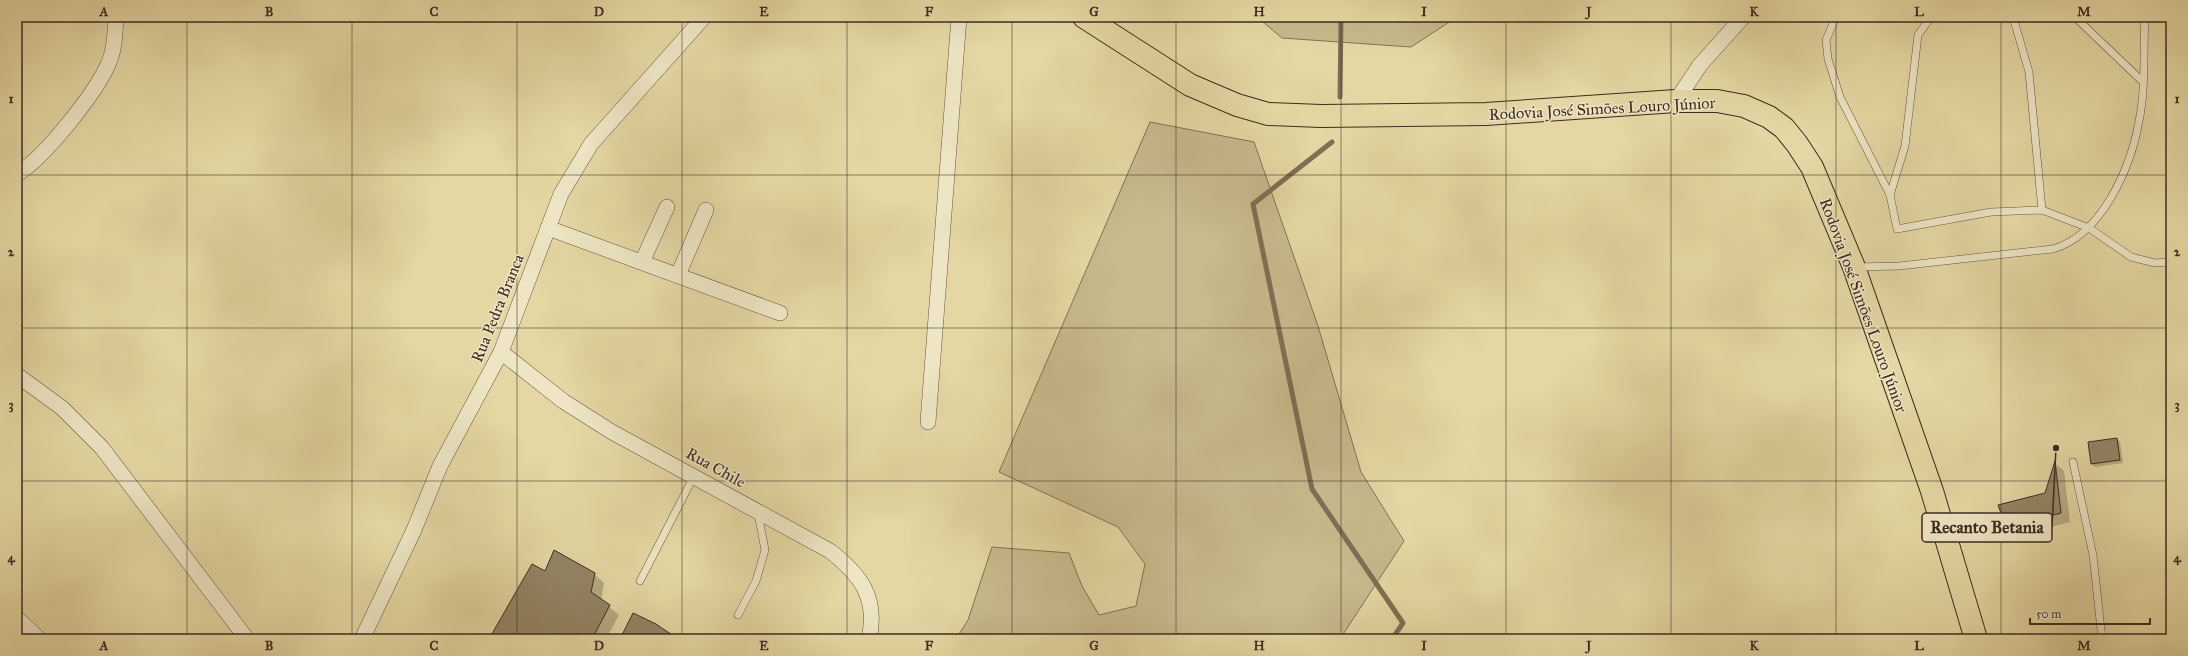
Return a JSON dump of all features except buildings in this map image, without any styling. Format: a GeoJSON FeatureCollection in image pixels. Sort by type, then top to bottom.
{"type":"FeatureCollection","features":[{"type":"Feature","properties":{"kind":"main road","name":"Rodovia José Simões Louro Júnior"},"geometry":{"type":"LineString","coordinates":[[1084,17],[1190,85],[1237,104],[1268,114],[1321,116],[1486,114],[1676,102],[1717,101],[1744,106],[1769,117],[1784,128],[1797,144],[1812,167],[1854,267],[1932,491],[1976,639]]}},
{"type":"Feature","properties":{"kind":"street"},"geometry":{"type":"LineString","coordinates":[[17,174],[39,156],[88,99],[101,80],[110,60],[116,17]]}},
{"type":"Feature","properties":{"kind":"street","name":"Rua Pedra Branca"},"geometry":{"type":"LineString","coordinates":[[362,639],[414,530],[440,466],[501,352],[561,194],[591,144],[704,17]]}},
{"type":"Feature","properties":{"kind":"street"},"geometry":{"type":"LineString","coordinates":[[928,422],[959,17]]}},
{"type":"Feature","properties":{"kind":"street"},"geometry":{"type":"LineString","coordinates":[[1676,102],[1700,65],[1743,17]]}},
{"type":"Feature","properties":{"kind":"street"},"geometry":{"type":"LineString","coordinates":[[642,262],[666,207]]}},
{"type":"Feature","properties":{"kind":"street"},"geometry":{"type":"LineString","coordinates":[[678,275],[706,210]]}},
{"type":"Feature","properties":{"kind":"street"},"geometry":{"type":"LineString","coordinates":[[548,228],[780,313]]}},
{"type":"Feature","properties":{"kind":"street","name":"Rua Chile"},"geometry":{"type":"LineString","coordinates":[[501,352],[563,401],[612,432],[830,551],[849,566],[865,587],[870,604],[873,625],[870,639]]}},
{"type":"Feature","properties":{"kind":"street"},"geometry":{"type":"LineString","coordinates":[[17,375],[62,408],[102,448],[247,639]]}},
{"type":"Feature","properties":{"kind":"street"},"geometry":{"type":"LineString","coordinates":[[17,618],[39,639]]}},
{"type":"Feature","properties":{"kind":"lane"},"geometry":{"type":"LineString","coordinates":[[1836,17],[1826,40],[1828,59],[1840,97],[1890,195],[1897,229],[1991,212],[2042,210],[2089,228],[2131,257],[2155,263],[2171,262]]}},
{"type":"Feature","properties":{"kind":"lane"},"geometry":{"type":"LineString","coordinates":[[1890,195],[1905,146],[1918,35],[1931,17]]}},
{"type":"Feature","properties":{"kind":"lane"},"geometry":{"type":"LineString","coordinates":[[2013,17],[2029,72],[2042,210]]}},
{"type":"Feature","properties":{"kind":"lane"},"geometry":{"type":"LineString","coordinates":[[2075,17],[2142,81]]}},
{"type":"Feature","properties":{"kind":"lane"},"geometry":{"type":"LineString","coordinates":[[1854,267],[1899,266],[2053,250],[2076,240],[2089,228],[2113,195],[2129,159],[2140,120],[2144,17]]}},
{"type":"Feature","properties":{"kind":"lane"},"geometry":{"type":"LineString","coordinates":[[2073,462],[2093,555],[2102,639]]}},
{"type":"Feature","properties":{"kind":"lane"},"geometry":{"type":"LineString","coordinates":[[640,581],[694,476]]}},
{"type":"Feature","properties":{"kind":"lane"},"geometry":{"type":"LineString","coordinates":[[738,614],[756,581],[765,550],[758,511]]}},
{"type":"Feature","properties":{"kind":"shaded area"},"geometry":{"type":"Polygon","coordinates":[[[1257,17],[1457,17],[1411,47],[1282,38],[1257,17]]]}},
{"type":"Feature","properties":{"kind":"shaded area"},"geometry":{"type":"Polygon","coordinates":[[[1150,122],[1254,142],[1318,326],[1361,472],[1404,541],[1340,639],[956,639],[968,620],[992,547],[1069,553],[1082,586],[1099,615],[1136,606],[1145,564],[1118,527],[999,472],[1150,122]]]}},
{"type":"Feature","properties":{"kind":"waterway"},"geometry":{"type":"LineString","coordinates":[[1340,97],[1341,17]]}},
{"type":"Feature","properties":{"kind":"waterway"},"geometry":{"type":"LineString","coordinates":[[1332,142],[1253,204],[1312,489],[1403,623],[1392,639]]}},
{"type":"Feature","properties":{"kind":"place","name":"Recanto Betania"},"geometry":{"type":"Point","coordinates":[2056,448]}}]}
